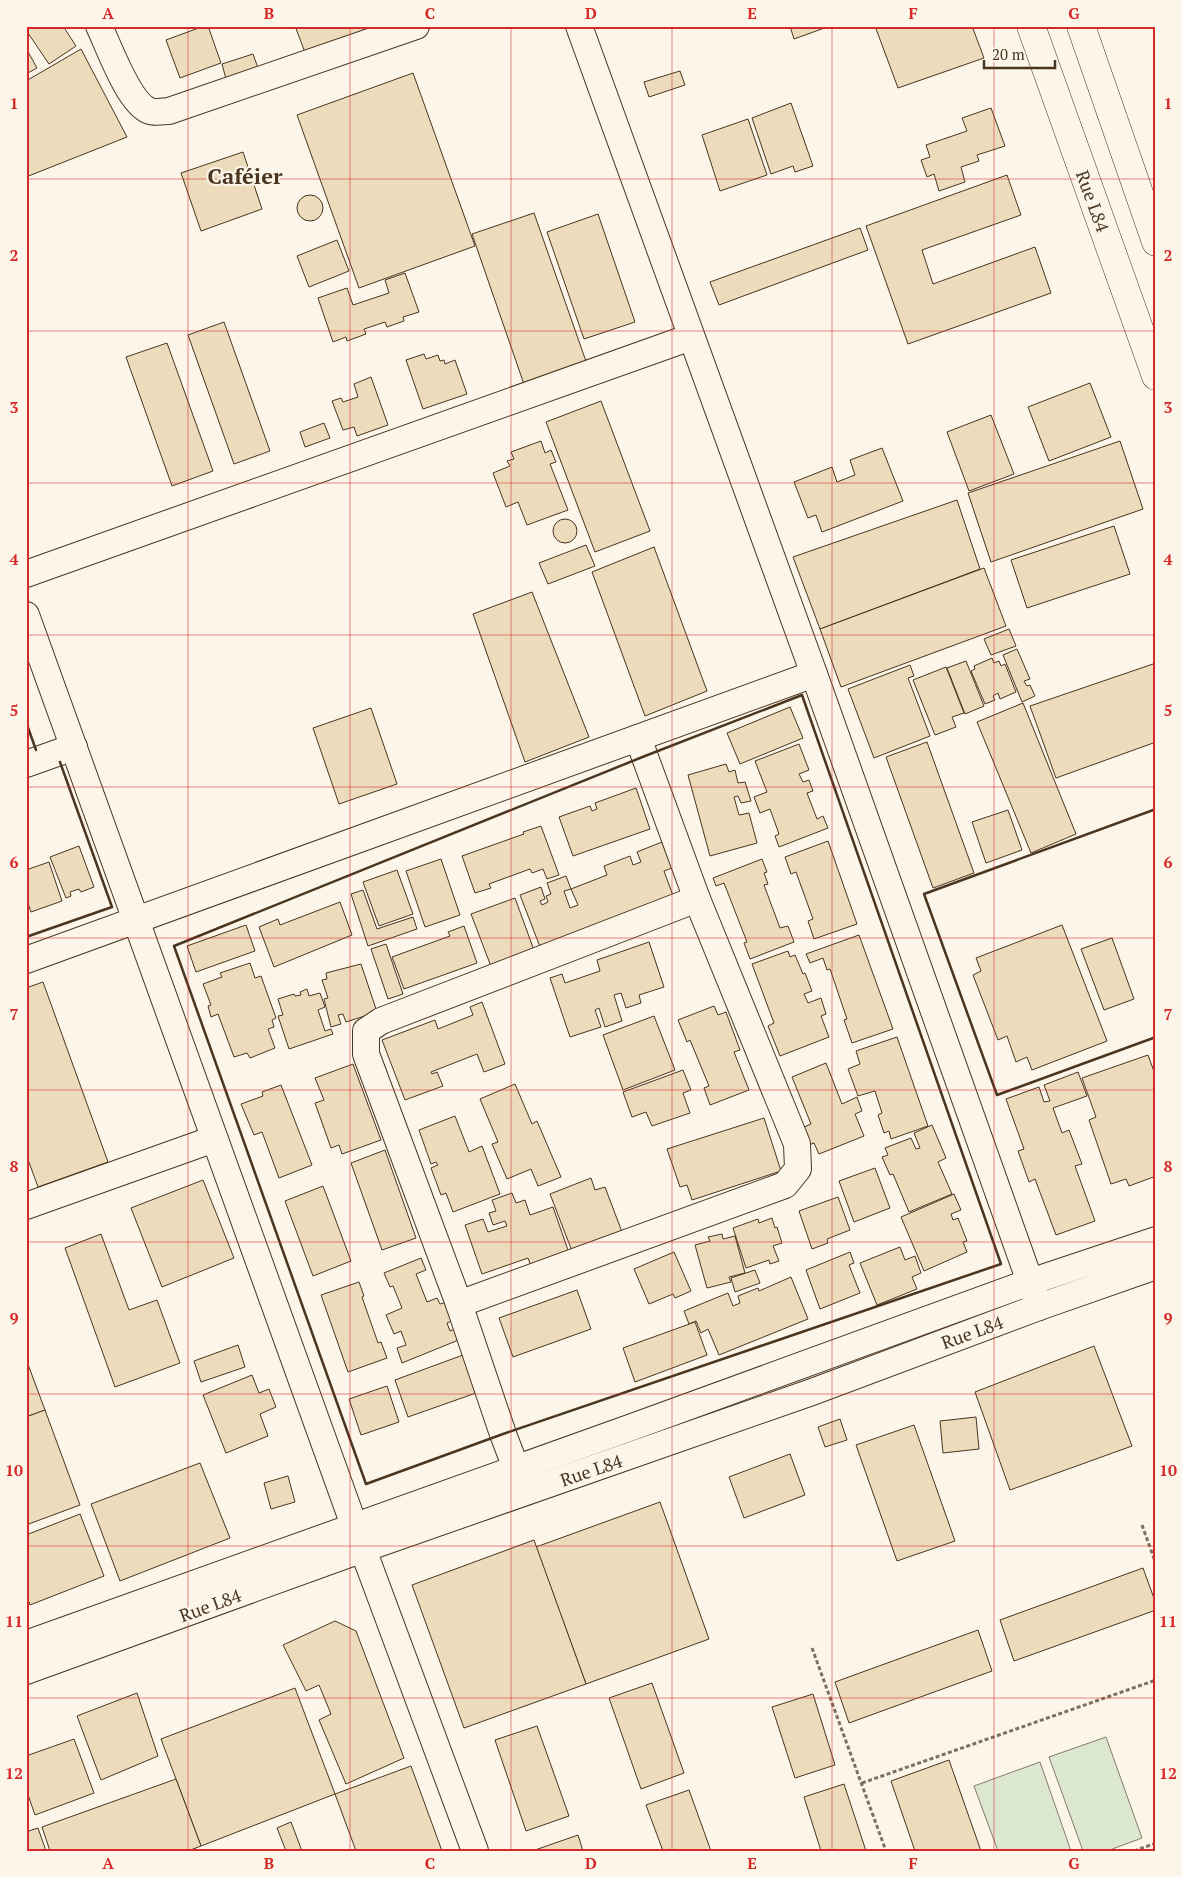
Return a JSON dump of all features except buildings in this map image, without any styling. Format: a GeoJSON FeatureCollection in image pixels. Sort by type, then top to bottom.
{"type":"FeatureCollection","features":[{"type":"Feature","properties":{"kind":"main road","name":"Rue L84"},"geometry":{"type":"LineString","coordinates":[[1031,26],[1156,376]]}},
{"type":"Feature","properties":{"kind":"main road"},"geometry":{"type":"LineString","coordinates":[[1081,26],[1156,242]]}},
{"type":"Feature","properties":{"kind":"street"},"geometry":{"type":"LineString","coordinates":[[99,26],[128,89],[138,104],[151,112],[169,111],[416,26]]}},
{"type":"Feature","properties":{"kind":"street"},"geometry":{"type":"LineString","coordinates":[[579,26],[814,674],[1039,1307]]}},
{"type":"Feature","properties":{"kind":"street"},"geometry":{"type":"LineString","coordinates":[[26,574],[692,336]]}},
{"type":"Feature","properties":{"kind":"street"},"geometry":{"type":"LineString","coordinates":[[26,615],[214,1139],[475,1851]]}},
{"type":"Feature","properties":{"kind":"street"},"geometry":{"type":"LineString","coordinates":[[26,960],[136,922],[814,674]]}},
{"type":"Feature","properties":{"kind":"street"},"geometry":{"type":"LineString","coordinates":[[459,1304],[785,1185],[798,1169],[797,1144],[697,899],[638,738]]}},
{"type":"Feature","properties":{"kind":"street"},"geometry":{"type":"LineString","coordinates":[[26,764],[74,747]]}},
{"type":"Feature","properties":{"kind":"street"},"geometry":{"type":"LineString","coordinates":[[525,1493],[515,1469],[459,1304],[366,1054],[366,1031],[380,1021],[697,899]]}},
{"type":"Feature","properties":{"kind":"street"},"geometry":{"type":"LineString","coordinates":[[26,1206],[214,1139]]}},
{"type":"Feature","properties":{"kind":"street","name":"Rue L84"},"geometry":{"type":"LineString","coordinates":[[26,1671],[359,1538],[515,1469],[1030,1282],[1156,1240]]}},
{"type":"Feature","properties":{"kind":"street","name":"Rue L84"},"geometry":{"type":"LineString","coordinates":[[26,1644],[359,1538],[525,1493],[812,1392],[1039,1307],[1156,1266]]}},
{"type":"Feature","properties":{"kind":"path"},"geometry":{"type":"LineString","coordinates":[[1142,1525],[1156,1564]]}},
{"type":"Feature","properties":{"kind":"path"},"geometry":{"type":"LineString","coordinates":[[812,1648],[886,1851]]}},
{"type":"Feature","properties":{"kind":"path"},"geometry":{"type":"LineString","coordinates":[[862,1783],[1156,1680]]}},
{"type":"Feature","properties":{"kind":"path"},"geometry":{"type":"LineString","coordinates":[[1134,1851],[1156,1843]]}},
{"type":"Feature","properties":{"kind":"green space"},"geometry":{"type":"Polygon","coordinates":[[[1106,1737],[1142,1838],[1107,1851],[1083,1851],[1049,1757],[1106,1737]]]}},
{"type":"Feature","properties":{"kind":"green space"},"geometry":{"type":"Polygon","coordinates":[[[1040,1762],[1071,1851],[998,1851],[974,1786],[1040,1762]]]}},
{"type":"Feature","properties":{"kind":"wall"},"geometry":{"type":"LineString","coordinates":[[802,695],[1001,1264],[503,1434],[366,1484],[174,946],[645,756],[802,695]]}},
{"type":"Feature","properties":{"kind":"wall"},"geometry":{"type":"LineString","coordinates":[[26,722],[36,750]]}},
{"type":"Feature","properties":{"kind":"wall"},"geometry":{"type":"LineString","coordinates":[[26,937],[112,907],[60,762]]}},
{"type":"Feature","properties":{"kind":"wall"},"geometry":{"type":"LineString","coordinates":[[1156,809],[924,894],[997,1095],[1156,1037]]}},
{"type":"Feature","properties":{"kind":"district","name":"Caféier"},"geometry":{"type":"Point","coordinates":[245,175]}}]}
